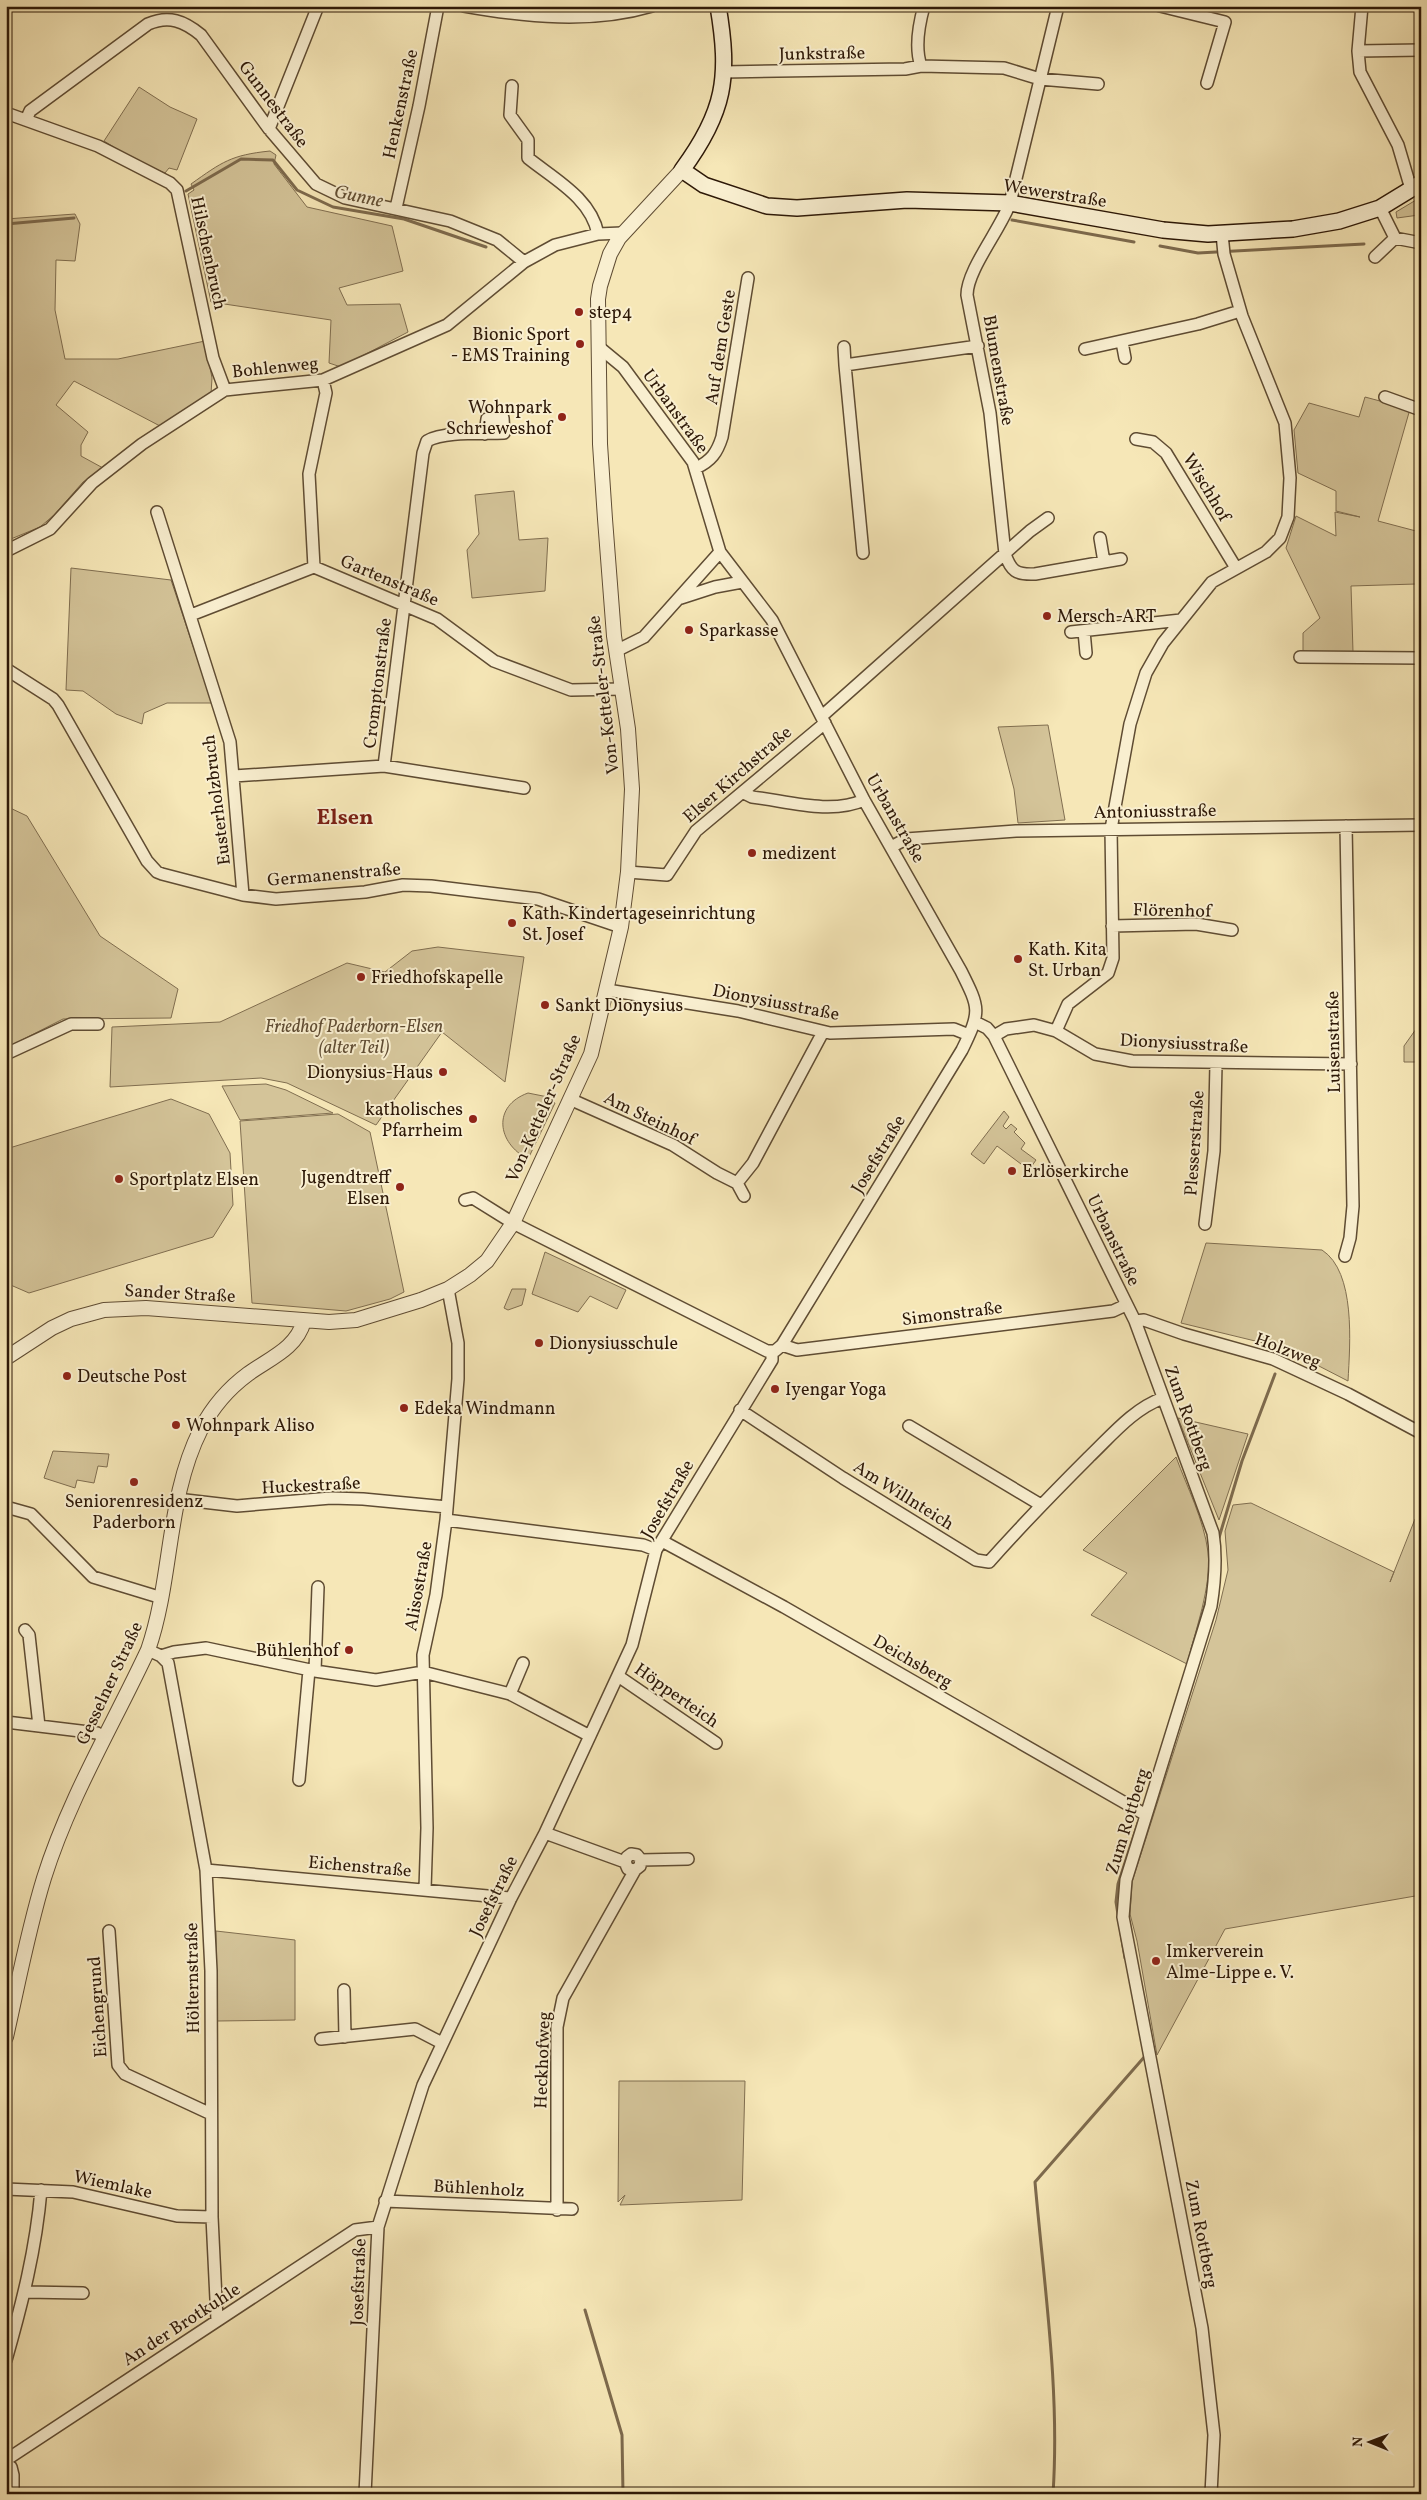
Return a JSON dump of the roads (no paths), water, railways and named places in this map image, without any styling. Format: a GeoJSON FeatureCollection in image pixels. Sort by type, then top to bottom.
{"type":"FeatureCollection","features":[{"type":"Feature","properties":{"kind":"main road"},"geometry":{"type":"LineString","coordinates":[[682,170],[700,145],[716,115],[724,72],[718,6]]}},
{"type":"Feature","properties":{"kind":"main road","name":"Wewerstraße"},"geometry":{"type":"LineString","coordinates":[[682,170],[704,185],[741,199],[786,209],[907,200],[1010,203],[1164,230],[1223,245],[1316,226],[1380,208],[1416,186]]}},
{"type":"Feature","properties":{"kind":"street"},"geometry":{"type":"LineString","coordinates":[[269,128],[318,6]]}},
{"type":"Feature","properties":{"kind":"street","name":"Henkenstraße"},"geometry":{"type":"LineString","coordinates":[[396,208],[419,106],[438,6]]}},
{"type":"Feature","properties":{"kind":"street"},"geometry":{"type":"LineString","coordinates":[[464,6],[501,12],[569,18],[607,15],[652,6]]}},
{"type":"Feature","properties":{"kind":"street"},"geometry":{"type":"LineString","coordinates":[[921,66],[919,60],[920,22],[924,6]]}},
{"type":"Feature","properties":{"kind":"street","name":"Blumenstraße"},"geometry":{"type":"LineString","coordinates":[[1005,554],[992,425],[967,287],[972,273],[1001,225],[1010,203],[1058,6]]}},
{"type":"Feature","properties":{"kind":"street"},"geometry":{"type":"LineString","coordinates":[[1160,6],[1225,22],[1207,83]]}},
{"type":"Feature","properties":{"kind":"street"},"geometry":{"type":"LineString","coordinates":[[1362,6],[1358,51],[1360,72],[1398,145],[1416,186]]}},
{"type":"Feature","properties":{"kind":"street","name":"Gunnestraße"},"geometry":{"type":"LineString","coordinates":[[26,120],[30,111],[148,24],[157,20],[175,19],[187,23],[201,35],[269,128],[316,184],[344,198],[450,221],[497,240],[524,262]]}},
{"type":"Feature","properties":{"kind":"street"},"geometry":{"type":"LineString","coordinates":[[1358,51],[1421,50]]}},
{"type":"Feature","properties":{"kind":"street","name":"Junkstraße"},"geometry":{"type":"LineString","coordinates":[[724,72],[905,69],[921,66],[1004,68],[1040,79],[1098,84]]}},
{"type":"Feature","properties":{"kind":"street"},"geometry":{"type":"LineString","coordinates":[[512,86],[510,115],[528,140],[528,158],[586,204],[595,220],[598,234]]}},
{"type":"Feature","properties":{"kind":"street","name":"Hilschenbruch"},"geometry":{"type":"LineString","coordinates":[[6,113],[98,146],[170,183],[177,190],[213,358],[226,390]]}},
{"type":"Feature","properties":{"kind":"street","name":"Von-Ketteler-Straße"},"geometry":{"type":"LineString","coordinates":[[304,1320],[356,1320],[402,1307],[448,1289],[487,1261],[513,1223],[572,1100],[591,1054],[621,928],[628,872],[632,761],[616,651],[600,444],[600,286],[610,254],[622,233],[682,170]]}},
{"type":"Feature","properties":{"kind":"street"},"geometry":{"type":"LineString","coordinates":[[1380,208],[1394,238]]}},
{"type":"Feature","properties":{"kind":"street","name":"Bohlenweg"},"geometry":{"type":"LineString","coordinates":[[6,550],[50,529],[92,483],[142,444],[226,390],[323,380],[447,325],[524,262],[555,246],[598,234],[622,233]]}},
{"type":"Feature","properties":{"kind":"street"},"geometry":{"type":"LineString","coordinates":[[1394,238],[1421,243]]}},
{"type":"Feature","properties":{"kind":"street"},"geometry":{"type":"LineString","coordinates":[[1375,257],[1394,238]]}},
{"type":"Feature","properties":{"kind":"street"},"geometry":{"type":"LineString","coordinates":[[1056,1031],[1068,1004],[1108,973],[1114,958],[1111,829],[1130,724],[1141,685],[1151,662],[1181,620],[1212,582],[1236,568],[1255,560],[1280,538],[1288,517],[1290,462],[1284,419],[1240,311],[1223,245]]}},
{"type":"Feature","properties":{"kind":"street","name":"Auf dem Geste"},"geometry":{"type":"LineString","coordinates":[[696,468],[708,462],[716,451],[722,437],[748,278]]}},
{"type":"Feature","properties":{"kind":"street"},"geometry":{"type":"LineString","coordinates":[[1085,349],[1198,324],[1240,311]]}},
{"type":"Feature","properties":{"kind":"street"},"geometry":{"type":"LineString","coordinates":[[1122,342],[1125,358]]}},
{"type":"Feature","properties":{"kind":"street"},"geometry":{"type":"LineString","coordinates":[[845,364],[978,346]]}},
{"type":"Feature","properties":{"kind":"street"},"geometry":{"type":"LineString","coordinates":[[844,347],[863,554]]}},
{"type":"Feature","properties":{"kind":"street","name":"Urbanstraße"},"geometry":{"type":"LineString","coordinates":[[600,348],[623,367],[696,468],[720,552],[772,620],[864,800],[975,998],[977,1012],[975,1022],[987,1028],[994,1036],[1135,1321]]}},
{"type":"Feature","properties":{"kind":"street","name":"Gartenstraße"},"geometry":{"type":"LineString","coordinates":[[323,380],[326,393],[310,474],[314,566],[437,619],[494,661],[571,690],[622,689]]}},
{"type":"Feature","properties":{"kind":"street"},"geometry":{"type":"LineString","coordinates":[[1385,397],[1421,410]]}},
{"type":"Feature","properties":{"kind":"street","name":"Cromptonstraße"},"geometry":{"type":"LineString","coordinates":[[384,766],[423,453],[427,441],[435,436],[485,434]]}},
{"type":"Feature","properties":{"kind":"street","name":"Wischhof"},"geometry":{"type":"LineString","coordinates":[[1136,439],[1153,442],[1166,453],[1236,568]]}},
{"type":"Feature","properties":{"kind":"street","name":"Eusterholzbruch"},"geometry":{"type":"LineString","coordinates":[[156,512],[191,615],[230,742],[244,895]]}},
{"type":"Feature","properties":{"kind":"street","name":"Elser Kirchstraße"},"geometry":{"type":"LineString","coordinates":[[628,872],[667,875],[696,831],[744,793],[1005,554],[1048,518]]}},
{"type":"Feature","properties":{"kind":"street"},"geometry":{"type":"LineString","coordinates":[[1100,538],[1104,562]]}},
{"type":"Feature","properties":{"kind":"street"},"geometry":{"type":"LineString","coordinates":[[616,651],[644,637],[720,552]]}},
{"type":"Feature","properties":{"kind":"street"},"geometry":{"type":"LineString","coordinates":[[1005,554],[1012,570],[1022,575],[1121,559]]}},
{"type":"Feature","properties":{"kind":"street"},"geometry":{"type":"LineString","coordinates":[[191,615],[314,566]]}},
{"type":"Feature","properties":{"kind":"street"},"geometry":{"type":"LineString","coordinates":[[679,598],[715,587],[742,582]]}},
{"type":"Feature","properties":{"kind":"street"},"geometry":{"type":"LineString","coordinates":[[1071,632],[1181,620]]}},
{"type":"Feature","properties":{"kind":"street"},"geometry":{"type":"LineString","coordinates":[[1084,631],[1086,653]]}},
{"type":"Feature","properties":{"kind":"street"},"geometry":{"type":"LineString","coordinates":[[1300,657],[1421,658]]}},
{"type":"Feature","properties":{"kind":"street","name":"Germanenstraße"},"geometry":{"type":"LineString","coordinates":[[6,669],[53,699],[58,705],[153,869],[162,874],[244,895],[276,899],[365,892],[403,885],[431,886],[538,899],[621,928]]}},
{"type":"Feature","properties":{"kind":"street","name":"Cromptonstraße"},"geometry":{"type":"LineString","coordinates":[[234,776],[384,766],[524,788]]}},
{"type":"Feature","properties":{"kind":"street"},"geometry":{"type":"LineString","coordinates":[[744,793],[752,797],[831,807],[851,806],[864,800]]}},
{"type":"Feature","properties":{"kind":"street","name":"Antoniusstraße"},"geometry":{"type":"LineString","coordinates":[[891,847],[906,839],[1016,831],[1421,825]]}},
{"type":"Feature","properties":{"kind":"street","name":"Luisenstraße"},"geometry":{"type":"LineString","coordinates":[[1345,1256],[1350,1238],[1353,1206],[1346,826]]}},
{"type":"Feature","properties":{"kind":"street","name":"Flörenhof"},"geometry":{"type":"LineString","coordinates":[[1112,926],[1196,924],[1232,930]]}},
{"type":"Feature","properties":{"kind":"street","name":"Dionysiusstraße"},"geometry":{"type":"LineString","coordinates":[[607,990],[738,1012],[822,1032],[841,1034],[954,1029],[969,1035]]}},
{"type":"Feature","properties":{"kind":"street","name":"Josefstraße"},"geometry":{"type":"LineString","coordinates":[[366,2494],[378,2227],[423,2085],[511,1898],[545,1833],[632,1645],[659,1545],[772,1360],[776,1349],[969,1035],[975,1022]]}},
{"type":"Feature","properties":{"kind":"street"},"geometry":{"type":"LineString","coordinates":[[6,1054],[71,1024],[98,1024]]}},
{"type":"Feature","properties":{"kind":"street","name":"Dionysiusstraße"},"geometry":{"type":"LineString","coordinates":[[994,1036],[1006,1030],[1034,1025],[1056,1031],[1095,1054],[1132,1061],[1216,1064],[1351,1064]]}},
{"type":"Feature","properties":{"kind":"street"},"geometry":{"type":"LineString","coordinates":[[744,1196],[737,1183],[753,1163],[822,1032]]}},
{"type":"Feature","properties":{"kind":"street","name":"Plesserstraße"},"geometry":{"type":"LineString","coordinates":[[1205,1224],[1214,1151],[1216,1064]]}},
{"type":"Feature","properties":{"kind":"street","name":"Am Steinhof"},"geometry":{"type":"LineString","coordinates":[[572,1100],[673,1145],[716,1173],[737,1183]]}},
{"type":"Feature","properties":{"kind":"street"},"geometry":{"type":"LineString","coordinates":[[465,1200],[473,1198],[513,1223]]}},
{"type":"Feature","properties":{"kind":"street","name":"Simonstraße"},"geometry":{"type":"LineString","coordinates":[[513,1223],[776,1349],[807,1349],[1113,1311],[1126,1305]]}},
{"type":"Feature","properties":{"kind":"street","name":"Alisostraße"},"geometry":{"type":"LineString","coordinates":[[425,1890],[427,1828],[423,1655],[436,1594],[446,1520],[458,1379],[458,1343],[448,1289]]}},
{"type":"Feature","properties":{"kind":"street","name":"Sander Straße"},"geometry":{"type":"LineString","coordinates":[[6,1358],[52,1328],[71,1319],[104,1310],[146,1308],[304,1320]]}},
{"type":"Feature","properties":{"kind":"street","name":"Gesselner Straße"},"geometry":{"type":"LineString","coordinates":[[6,2037],[44,1878],[76,1796],[106,1738],[155,1653],[157,1626],[177,1499],[186,1465],[202,1427],[228,1392],[247,1375],[286,1349],[299,1335],[304,1320]]}},
{"type":"Feature","properties":{"kind":"street","name":"Holzweg"},"geometry":{"type":"LineString","coordinates":[[1135,1321],[1144,1320],[1184,1334],[1273,1359],[1348,1394],[1421,1433]]}},
{"type":"Feature","properties":{"kind":"street","name":"Zum Rottberg"},"geometry":{"type":"LineString","coordinates":[[1135,1321],[1213,1533],[1216,1553],[1215,1580],[1211,1606],[1126,1880],[1123,1917],[1202,2328],[1214,2435],[1211,2494]]}},
{"type":"Feature","properties":{"kind":"street","name":"Am Willnteich"},"geometry":{"type":"LineString","coordinates":[[740,1410],[843,1478],[976,1560],[988,1562],[1041,1505],[1130,1418],[1151,1402],[1163,1398]]}},
{"type":"Feature","properties":{"kind":"street"},"geometry":{"type":"LineString","coordinates":[[909,1426],[1041,1505]]}},
{"type":"Feature","properties":{"kind":"street","name":"Huckestraße"},"geometry":{"type":"LineString","coordinates":[[177,1499],[237,1506],[331,1498],[355,1498],[447,1507]]}},
{"type":"Feature","properties":{"kind":"street"},"geometry":{"type":"LineString","coordinates":[[6,1507],[31,1514],[93,1577],[162,1598]]}},
{"type":"Feature","properties":{"kind":"street"},"geometry":{"type":"LineString","coordinates":[[446,1520],[642,1545],[659,1545]]}},
{"type":"Feature","properties":{"kind":"street","name":"Deichsberg"},"geometry":{"type":"LineString","coordinates":[[659,1545],[784,1607],[1146,1815]]}},
{"type":"Feature","properties":{"kind":"street"},"geometry":{"type":"LineString","coordinates":[[299,1780],[312,1670],[318,1587]]}},
{"type":"Feature","properties":{"kind":"street"},"geometry":{"type":"LineString","coordinates":[[25,1630],[29,1635],[39,1726]]}},
{"type":"Feature","properties":{"kind":"street"},"geometry":{"type":"LineString","coordinates":[[155,1653],[206,1648],[312,1670],[376,1680],[423,1672],[510,1694],[590,1736]]}},
{"type":"Feature","properties":{"kind":"street","name":"Hölternstraße"},"geometry":{"type":"LineString","coordinates":[[155,1653],[168,1663],[206,1870],[211,1971],[212,2217],[217,2320]]}},
{"type":"Feature","properties":{"kind":"street"},"geometry":{"type":"LineString","coordinates":[[510,1694],[523,1663]]}},
{"type":"Feature","properties":{"kind":"street","name":"Höpperteich"},"geometry":{"type":"LineString","coordinates":[[618,1676],[716,1743]]}},
{"type":"Feature","properties":{"kind":"street"},"geometry":{"type":"LineString","coordinates":[[6,1722],[97,1733],[106,1738]]}},
{"type":"Feature","properties":{"kind":"street"},"geometry":{"type":"LineString","coordinates":[[545,1833],[625,1862],[628,1868],[635,1870]]}},
{"type":"Feature","properties":{"kind":"street"},"geometry":{"type":"LineString","coordinates":[[625,1862],[627,1857],[632,1854],[637,1855],[641,1860],[688,1859]]}},
{"type":"Feature","properties":{"kind":"street","name":"Heckhofweg"},"geometry":{"type":"LineString","coordinates":[[557,2210],[557,2028],[562,1998],[635,1870],[640,1866],[641,1860]]}},
{"type":"Feature","properties":{"kind":"street","name":"Eichenstraße"},"geometry":{"type":"LineString","coordinates":[[206,1870],[511,1898]]}},
{"type":"Feature","properties":{"kind":"street","name":"Eichengrund"},"geometry":{"type":"LineString","coordinates":[[109,1931],[118,2065],[125,2074],[211,2114]]}},
{"type":"Feature","properties":{"kind":"street"},"geometry":{"type":"LineString","coordinates":[[344,1990],[345,2037]]}},
{"type":"Feature","properties":{"kind":"street"},"geometry":{"type":"LineString","coordinates":[[321,2039],[415,2029],[442,2043]]}},
{"type":"Feature","properties":{"kind":"street","name":"Wiemlake"},"geometry":{"type":"LineString","coordinates":[[6,2190],[72,2192],[177,2216],[212,2217]]}},
{"type":"Feature","properties":{"kind":"street"},"geometry":{"type":"LineString","coordinates":[[6,2360],[26,2292],[38,2225],[41,2190]]}},
{"type":"Feature","properties":{"kind":"street","name":"Bühlenholz"},"geometry":{"type":"LineString","coordinates":[[385,2201],[572,2210]]}},
{"type":"Feature","properties":{"kind":"street","name":"An der Brotkuhle"},"geometry":{"type":"LineString","coordinates":[[6,2460],[355,2230],[378,2227]]}},
{"type":"Feature","properties":{"kind":"street"},"geometry":{"type":"LineString","coordinates":[[26,2292],[83,2293]]}},
{"type":"Feature","properties":{"kind":"street"},"geometry":{"type":"LineString","coordinates":[[6,2465],[10,2467],[14,2475],[13,2494]]}},
{"type":"Feature","properties":{"kind":"waterway","name":"Gunne"},"geometry":{"type":"LineString","coordinates":[[186,191],[241,159],[273,160],[297,190],[333,207],[404,219],[486,247]]}},
{"type":"Feature","properties":{"kind":"waterway","name":"Gunne"},"geometry":{"type":"LineString","coordinates":[[6,224],[74,218]]}},
{"type":"Feature","properties":{"kind":"waterway"},"geometry":{"type":"LineString","coordinates":[[1012,220],[1134,242]]}},
{"type":"Feature","properties":{"kind":"waterway"},"geometry":{"type":"LineString","coordinates":[[1160,246],[1198,253],[1364,244]]}},
{"type":"Feature","properties":{"kind":"waterway"},"geometry":{"type":"LineString","coordinates":[[1218,1541],[1242,1461],[1275,1374]]}},
{"type":"Feature","properties":{"kind":"waterway"},"geometry":{"type":"LineString","coordinates":[[1192,1649],[1207,1598]]}},
{"type":"Feature","properties":{"kind":"waterway"},"geometry":{"type":"LineString","coordinates":[[1125,1958],[1116,1902],[1118,1884],[1138,1823]]}},
{"type":"Feature","properties":{"kind":"waterway"},"geometry":{"type":"LineString","coordinates":[[1053,2494],[1055,2455],[1053,2377],[1035,2182],[1146,2055]]}},
{"type":"Feature","properties":{"kind":"waterway"},"geometry":{"type":"LineString","coordinates":[[585,2310],[622,2435],[623,2494]]}},
{"type":"Feature","properties":{"kind":"place","name":"step4"},"geometry":{"type":"Point","coordinates":[579,312]}},
{"type":"Feature","properties":{"kind":"place","name":"Bionic Sport - EMS Training"},"geometry":{"type":"Point","coordinates":[580,344]}},
{"type":"Feature","properties":{"kind":"place","name":"Wohnpark Schrieweshof"},"geometry":{"type":"Point","coordinates":[562,417]}},
{"type":"Feature","properties":{"kind":"place","name":"Mersch-ART"},"geometry":{"type":"Point","coordinates":[1047,616]}},
{"type":"Feature","properties":{"kind":"place","name":"Sparkasse"},"geometry":{"type":"Point","coordinates":[689,630]}},
{"type":"Feature","properties":{"kind":"place","name":"medizent"},"geometry":{"type":"Point","coordinates":[752,853]}},
{"type":"Feature","properties":{"kind":"place","name":"Kath. Kindertageseinrichtung St. Josef"},"geometry":{"type":"Point","coordinates":[512,923]}},
{"type":"Feature","properties":{"kind":"place","name":"Kath. Kita St. Urban"},"geometry":{"type":"Point","coordinates":[1018,959]}},
{"type":"Feature","properties":{"kind":"place","name":"Friedhofskapelle"},"geometry":{"type":"Point","coordinates":[361,977]}},
{"type":"Feature","properties":{"kind":"place","name":"Sankt Dionysius"},"geometry":{"type":"Point","coordinates":[545,1005]}},
{"type":"Feature","properties":{"kind":"place","name":"Dionysius-Haus"},"geometry":{"type":"Point","coordinates":[443,1072]}},
{"type":"Feature","properties":{"kind":"place","name":"katholisches Pfarrheim"},"geometry":{"type":"Point","coordinates":[473,1119]}},
{"type":"Feature","properties":{"kind":"place","name":"Erlöserkirche"},"geometry":{"type":"Point","coordinates":[1012,1171]}},
{"type":"Feature","properties":{"kind":"place","name":"Sportplatz Elsen"},"geometry":{"type":"Point","coordinates":[119,1179]}},
{"type":"Feature","properties":{"kind":"place","name":"Jugendtreff Elsen"},"geometry":{"type":"Point","coordinates":[400,1187]}},
{"type":"Feature","properties":{"kind":"place","name":"Dionysiusschule"},"geometry":{"type":"Point","coordinates":[539,1343]}},
{"type":"Feature","properties":{"kind":"place","name":"Deutsche Post"},"geometry":{"type":"Point","coordinates":[67,1376]}},
{"type":"Feature","properties":{"kind":"place","name":"Iyengar Yoga"},"geometry":{"type":"Point","coordinates":[775,1389]}},
{"type":"Feature","properties":{"kind":"place","name":"Edeka Windmann"},"geometry":{"type":"Point","coordinates":[404,1408]}},
{"type":"Feature","properties":{"kind":"place","name":"Wohnpark Aliso"},"geometry":{"type":"Point","coordinates":[176,1425]}},
{"type":"Feature","properties":{"kind":"place","name":"Seniorenresidenz Paderborn"},"geometry":{"type":"Point","coordinates":[134,1482]}},
{"type":"Feature","properties":{"kind":"place","name":"Bühlenhof"},"geometry":{"type":"Point","coordinates":[349,1650]}},
{"type":"Feature","properties":{"kind":"place","name":"Imkerverein Alme-Lippe e. V."},"geometry":{"type":"Point","coordinates":[1156,1961]}},
{"type":"Feature","properties":{"kind":"district","name":"Elsen"},"geometry":{"type":"Point","coordinates":[345,816]}},
{"type":"Feature","properties":{"kind":"park label","name":"Friedhof Paderborn-Elsen (alter Teil)"},"geometry":{"type":"Point","coordinates":[354,1036]}}]}
